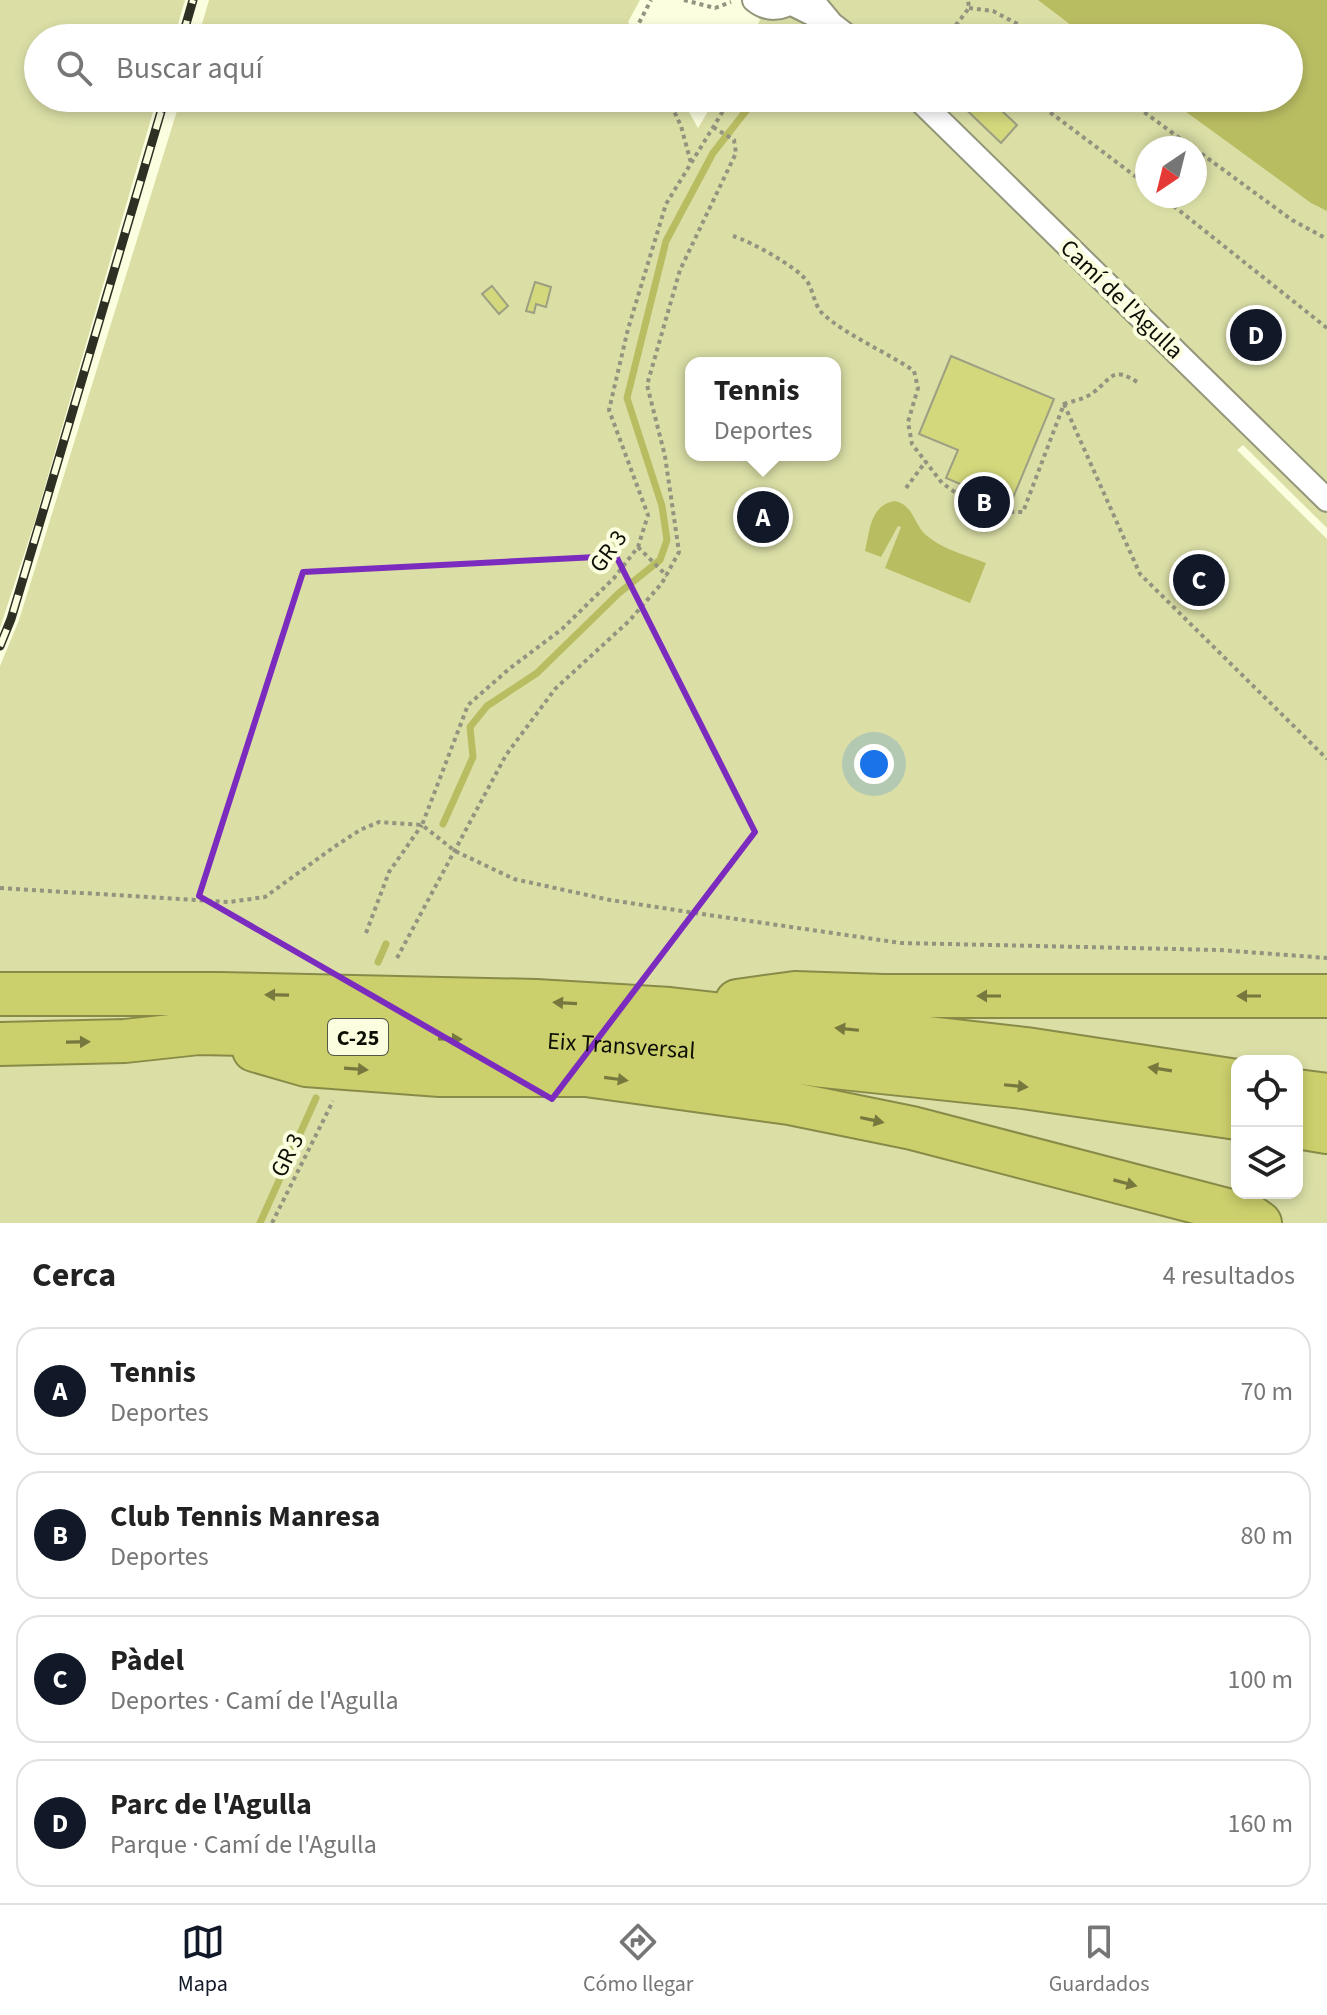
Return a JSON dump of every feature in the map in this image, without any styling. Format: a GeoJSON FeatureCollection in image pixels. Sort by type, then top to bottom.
{"type":"FeatureCollection","features":[{"type":"Feature","properties":{"kind":"highway"},"geometry":{"type":"LineString","coordinates":[[670,1009],[795,993],[883,996],[1327,996]]}},
{"type":"Feature","properties":{"kind":"highway","name":"Eix Transversal"},"geometry":{"type":"LineString","coordinates":[[0,994],[220,994],[536,1001],[670,1009],[1026,1049],[1231,1080]]}},
{"type":"Feature","properties":{"kind":"highway","name":"Eix Transversal"},"geometry":{"type":"LineString","coordinates":[[0,1044],[125,1041],[199,1033],[540,1040],[716,1052],[1023,1087],[1231,1117]]}},
{"type":"Feature","properties":{"kind":"highway"},"geometry":{"type":"LineString","coordinates":[[199,1033],[306,1065],[440,1075],[586,1075],[789,1103],[912,1128],[1250,1216],[1260,1223]]}},
{"type":"Feature","properties":{"kind":"highway"},"geometry":{"type":"LineString","coordinates":[[1303,1092],[1327,1095]]}},
{"type":"Feature","properties":{"kind":"highway"},"geometry":{"type":"LineString","coordinates":[[1303,1128],[1327,1132]]}},
{"type":"Feature","properties":{"kind":"street"},"geometry":{"type":"LineString","coordinates":[[754,0],[772,8],[799,1],[831,24]]}},
{"type":"Feature","properties":{"kind":"street","name":"Camí de l'Agulla"},"geometry":{"type":"LineString","coordinates":[[931,112],[1327,500]]}},
{"type":"Feature","properties":{"kind":"path"},"geometry":{"type":"LineString","coordinates":[[639,24],[651,0]]}},
{"type":"Feature","properties":{"kind":"path"},"geometry":{"type":"LineString","coordinates":[[684,0],[715,8],[735,0]]}},
{"type":"Feature","properties":{"kind":"path"},"geometry":{"type":"LineString","coordinates":[[957,24],[969,8],[968,0]]}},
{"type":"Feature","properties":{"kind":"path"},"geometry":{"type":"LineString","coordinates":[[969,8],[993,11],[1018,24]]}},
{"type":"Feature","properties":{"kind":"path"},"geometry":{"type":"LineString","coordinates":[[674,112],[691,163]]}},
{"type":"Feature","properties":{"kind":"path","name":"GR 3"},"geometry":{"type":"LineString","coordinates":[[366,933],[389,872],[422,825],[468,705],[562,629],[614,578],[638,547],[648,515],[609,410],[628,329],[666,204],[722,112]]}},
{"type":"Feature","properties":{"kind":"path"},"geometry":{"type":"LineString","coordinates":[[1050,112],[1135,176]]}},
{"type":"Feature","properties":{"kind":"path"},"geometry":{"type":"LineString","coordinates":[[1144,112],[1176,136]]}},
{"type":"Feature","properties":{"kind":"path"},"geometry":{"type":"LineString","coordinates":[[397,958],[506,755],[555,689],[629,621],[667,576],[679,552],[665,456],[647,385],[680,270],[736,153],[734,140],[713,127]]}},
{"type":"Feature","properties":{"kind":"path"},"geometry":{"type":"LineString","coordinates":[[1207,158],[1292,220],[1327,239]]}},
{"type":"Feature","properties":{"kind":"path"},"geometry":{"type":"LineString","coordinates":[[1176,208],[1327,328]]}},
{"type":"Feature","properties":{"kind":"path"},"geometry":{"type":"LineString","coordinates":[[733,236],[769,253],[807,280],[820,312],[845,331],[914,371],[918,388],[908,422],[912,444],[942,483],[959,495],[996,512],[1023,512],[1064,404],[1093,393],[1103,381],[1116,374],[1126,375],[1137,382]]}},
{"type":"Feature","properties":{"kind":"path"},"geometry":{"type":"LineString","coordinates":[[1064,404],[1140,574],[1327,759]]}},
{"type":"Feature","properties":{"kind":"path"},"geometry":{"type":"LineString","coordinates":[[906,488],[926,461]]}},
{"type":"Feature","properties":{"kind":"path"},"geometry":{"type":"LineString","coordinates":[[638,547],[667,576]]}},
{"type":"Feature","properties":{"kind":"path"},"geometry":{"type":"LineString","coordinates":[[0,888],[229,902],[265,897],[360,830],[379,822],[422,825],[455,851],[514,879],[610,900],[901,943],[1220,950],[1327,958]]}},
{"type":"Feature","properties":{"kind":"path","name":"GR 3"},"geometry":{"type":"LineString","coordinates":[[272,1223],[333,1101]]}},
{"type":"Feature","properties":{"kind":"highlighted area"},"geometry":{"type":"Polygon","coordinates":[[[616,556],[755,832],[552,1099],[199,896],[303,572],[616,556]]]}},
{"type":"Feature","properties":{"kind":"shaded area"},"geometry":{"type":"Polygon","coordinates":[[[0,0],[185,0],[178,24],[24,24],[24,112],[153,112],[35,521],[0,628],[0,0]]]}},
{"type":"Feature","properties":{"kind":"shaded area"},"geometry":{"type":"Polygon","coordinates":[[[209,0],[640,0],[629,24],[202,24],[209,0]]]}},
{"type":"Feature","properties":{"kind":"shaded area"},"geometry":{"type":"Polygon","coordinates":[[[746,0],[1327,0],[1327,528],[1243,445],[1237,450],[1327,539],[1327,1223],[0,1223],[0,666],[19,620],[177,112],[689,112],[698,128],[708,112],[1303,112],[1303,24],[758,24],[760,20],[746,0]]]}},
{"type":"Feature","properties":{"kind":"shaded area"},"geometry":{"type":"Polygon","coordinates":[[[1038,0],[1327,0],[1327,211],[1311,203],[1186,112],[1303,112],[1303,24],[1070,24],[1038,0]]]}},
{"type":"Feature","properties":{"kind":"shaded area"},"geometry":{"type":"Polygon","coordinates":[[[894,501],[905,505],[923,532],[936,542],[986,563],[970,603],[885,568],[901,527],[898,526],[881,557],[865,551],[876,513],[894,501]]]}},
{"type":"Feature","properties":{"kind":"building"},"geometry":{"type":"Polygon","coordinates":[[[969,112],[1003,112],[1017,125],[1001,143],[969,112]]]}},
{"type":"Feature","properties":{"kind":"building"},"geometry":{"type":"Polygon","coordinates":[[[535,282],[551,287],[546,307],[536,304],[534,313],[526,311],[535,282]]]}},
{"type":"Feature","properties":{"kind":"building"},"geometry":{"type":"Polygon","coordinates":[[[492,286],[508,306],[499,314],[482,294],[492,286]]]}},
{"type":"Feature","properties":{"kind":"building"},"geometry":{"type":"Polygon","coordinates":[[[951,356],[1054,399],[1010,505],[946,478],[958,450],[919,434],[951,356]]]}},
{"type":"Feature","properties":{"kind":"waterway"},"geometry":{"type":"LineString","coordinates":[[443,824],[473,757],[470,727],[487,706],[537,673],[619,593],[660,560],[667,540],[662,506],[627,398],[666,241],[713,153],[745,112]]}},
{"type":"Feature","properties":{"kind":"waterway"},"geometry":{"type":"LineString","coordinates":[[378,962],[386,944]]}},
{"type":"Feature","properties":{"kind":"waterway"},"geometry":{"type":"LineString","coordinates":[[260,1223],[316,1098]]}},
{"type":"Feature","properties":{"kind":"railway"},"geometry":{"type":"LineString","coordinates":[[186,24],[193,0]]}},
{"type":"Feature","properties":{"kind":"railway"},"geometry":{"type":"LineString","coordinates":[[0,646],[11,619],[161,112]]}},
{"type":"Feature","properties":{"kind":"place","name":"Parc de l'Agulla"},"geometry":{"type":"Point","coordinates":[1256,335]}},
{"type":"Feature","properties":{"kind":"place","name":"Club Tennis Manresa"},"geometry":{"type":"Point","coordinates":[984,502]}},
{"type":"Feature","properties":{"kind":"place","name":"Tennis"},"geometry":{"type":"Point","coordinates":[763,517]}},
{"type":"Feature","properties":{"kind":"place","name":"Pàdel"},"geometry":{"type":"Point","coordinates":[1199,580]}}]}
